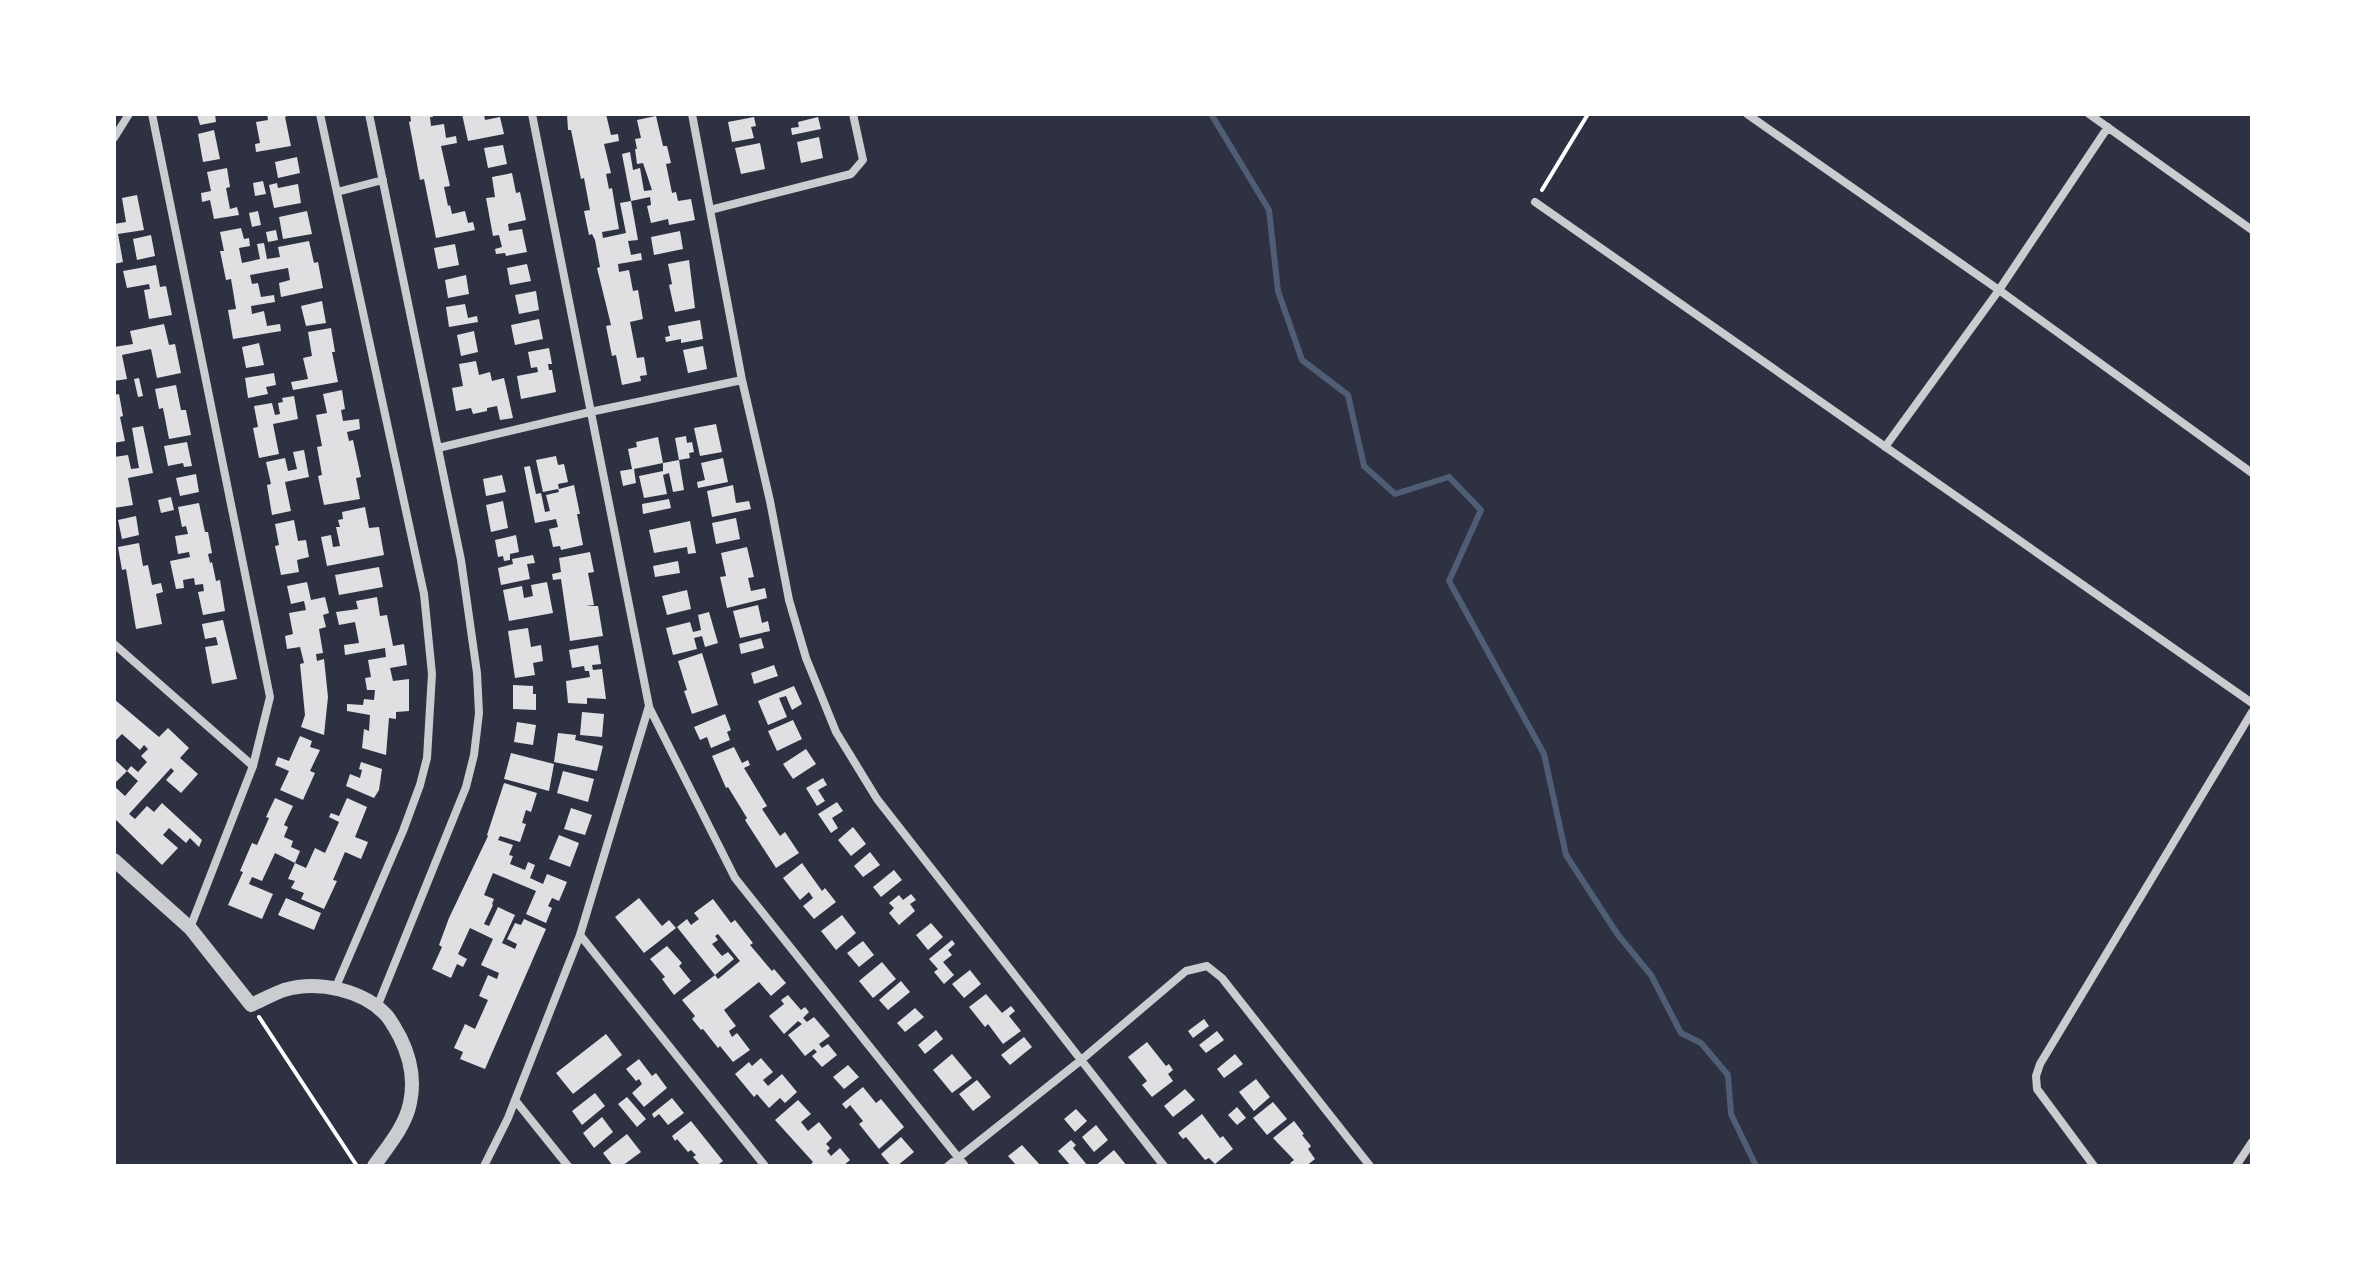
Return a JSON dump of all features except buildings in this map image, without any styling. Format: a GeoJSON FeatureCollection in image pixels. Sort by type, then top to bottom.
{"type":"FeatureCollection","features":[{"type":"Feature","properties":{"kind":"street"},"geometry":{"type":"LineString","coordinates":[[114,138],[129,114]]}},
{"type":"Feature","properties":{"kind":"street"},"geometry":{"type":"LineString","coordinates":[[152,114],[270,697],[253,766],[190,928]]}},
{"type":"Feature","properties":{"kind":"street"},"geometry":{"type":"LineString","coordinates":[[320,114],[424,594],[432,674],[427,758],[420,785],[335,989]]}},
{"type":"Feature","properties":{"kind":"street"},"geometry":{"type":"LineString","coordinates":[[369,114],[461,560],[477,673],[479,713],[474,755],[461,800],[377,1007]]}},
{"type":"Feature","properties":{"kind":"street"},"geometry":{"type":"LineString","coordinates":[[532,114],[649,706],[735,878],[965,1166]]}},
{"type":"Feature","properties":{"kind":"street"},"geometry":{"type":"LineString","coordinates":[[692,114],[742,380],[789,600],[806,658],[836,732],[877,799],[1164,1166]]}},
{"type":"Feature","properties":{"kind":"street"},"geometry":{"type":"LineString","coordinates":[[710,210],[851,174],[863,160],[853,114]]}},
{"type":"Feature","properties":{"kind":"street"},"geometry":{"type":"LineString","coordinates":[[1747,114],[1999,290],[2252,473]]}},
{"type":"Feature","properties":{"kind":"street"},"geometry":{"type":"LineString","coordinates":[[2089,114],[2252,230]]}},
{"type":"Feature","properties":{"kind":"street"},"geometry":{"type":"LineString","coordinates":[[1885,447],[1999,290],[2108,127]]}},
{"type":"Feature","properties":{"kind":"street"},"geometry":{"type":"LineString","coordinates":[[337,192],[383,180]]}},
{"type":"Feature","properties":{"kind":"street"},"geometry":{"type":"LineString","coordinates":[[1535,202],[2252,703]]}},
{"type":"Feature","properties":{"kind":"street"},"geometry":{"type":"LineString","coordinates":[[438,448],[742,380]]}},
{"type":"Feature","properties":{"kind":"street"},"geometry":{"type":"LineString","coordinates":[[114,644],[253,766]]}},
{"type":"Feature","properties":{"kind":"street"},"geometry":{"type":"LineString","coordinates":[[484,1166],[515,1100],[580,935],[649,706]]}},
{"type":"Feature","properties":{"kind":"street"},"geometry":{"type":"LineString","coordinates":[[2094,1166],[2037,1089],[2036,1076],[2040,1064],[2252,712]]}},
{"type":"Feature","properties":{"kind":"street"},"geometry":{"type":"LineString","coordinates":[[114,860],[190,928],[251,1005],[285,990],[304,987],[335,989],[356,994],[388,1017],[402,1042],[412,1073],[412,1086],[406,1118],[374,1166]]}},
{"type":"Feature","properties":{"kind":"street"},"geometry":{"type":"LineString","coordinates":[[580,935],[765,1166]]}},
{"type":"Feature","properties":{"kind":"street"},"geometry":{"type":"LineString","coordinates":[[948,1166],[1080,1061],[1186,971],[1207,966],[1222,978],[1370,1166]]}},
{"type":"Feature","properties":{"kind":"street"},"geometry":{"type":"LineString","coordinates":[[515,1100],[568,1166]]}},
{"type":"Feature","properties":{"kind":"street"},"geometry":{"type":"LineString","coordinates":[[2236,1166],[2252,1142]]}},
{"type":"Feature","properties":{"kind":"path"},"geometry":{"type":"LineString","coordinates":[[1535,202],[1588,114]]}},
{"type":"Feature","properties":{"kind":"path"},"geometry":{"type":"LineString","coordinates":[[251,1005],[357,1166]]}},
{"type":"Feature","properties":{"kind":"waterway"},"geometry":{"type":"LineString","coordinates":[[1211,114],[1269,210],[1278,291],[1302,360],[1348,395],[1364,466],[1395,494],[1449,477],[1481,510],[1449,581],[1544,754],[1566,855],[1618,935],[1651,975],[1681,1033],[1701,1043],[1728,1075],[1731,1114],[1756,1166]]}}]}
